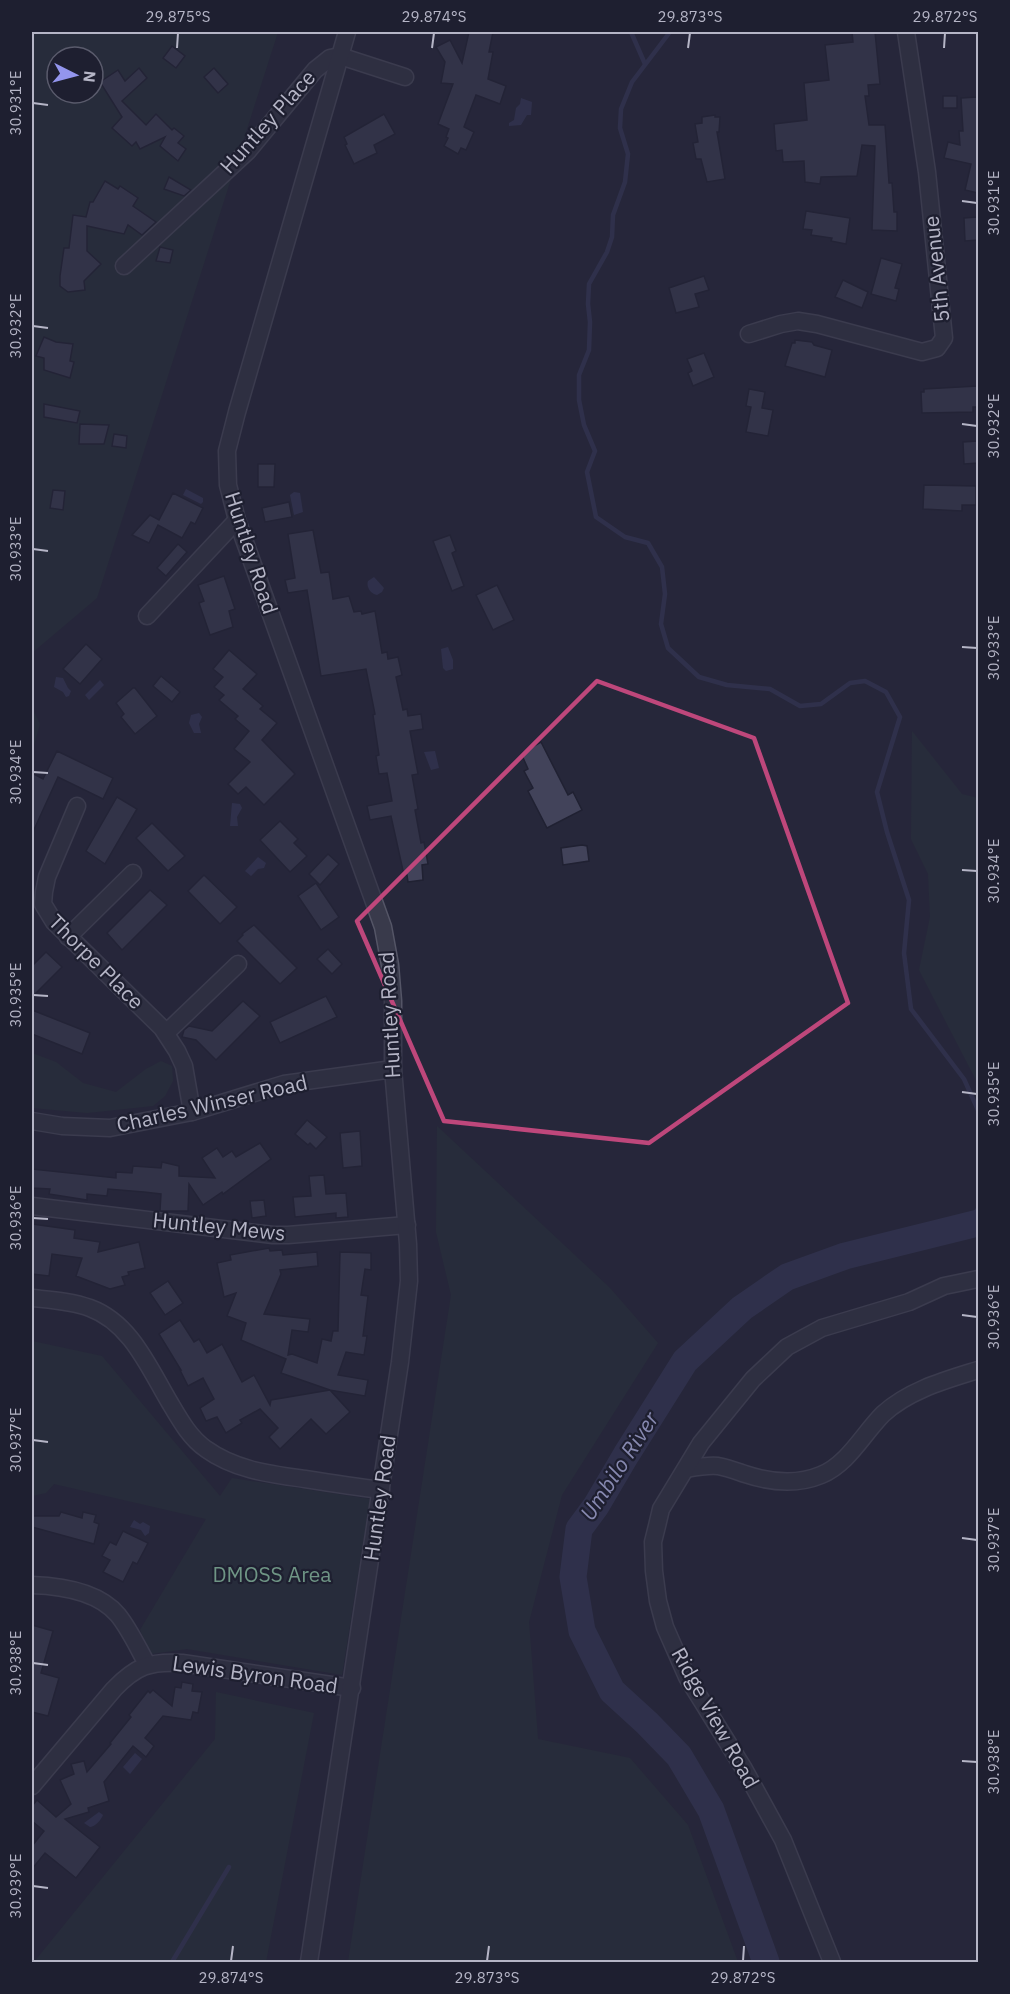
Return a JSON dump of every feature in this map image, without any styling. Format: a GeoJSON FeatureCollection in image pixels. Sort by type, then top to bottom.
{"type":"FeatureCollection","features":[{"type":"Feature","properties":{"kind":"street","name":"Huntley Road"},"geometry":{"type":"LineString","coordinates":[[309,1962],[352,1688],[406,1316],[409,1281],[407,1225],[393,1069],[393,1000],[383,927],[237,520],[228,484],[227,451],[347,32]]}},
{"type":"Feature","properties":{"kind":"street","name":"5th Avenue"},"geometry":{"type":"LineString","coordinates":[[749,334],[798,321],[922,352],[931,351],[942,344],[944,338],[942,314],[927,172],[906,32]]}},
{"type":"Feature","properties":{"kind":"street"},"geometry":{"type":"LineString","coordinates":[[340,56],[405,77]]}},
{"type":"Feature","properties":{"kind":"street","name":"Huntley Place"},"geometry":{"type":"LineString","coordinates":[[124,266],[248,151],[315,70],[330,58],[340,56]]}},
{"type":"Feature","properties":{"kind":"street"},"geometry":{"type":"LineString","coordinates":[[147,616],[237,520]]}},
{"type":"Feature","properties":{"kind":"street","name":"Thorpe Place"},"geometry":{"type":"LineString","coordinates":[[77,806],[47,877],[43,904],[48,915],[68,936],[166,1033],[184,1066],[192,1112]]}},
{"type":"Feature","properties":{"kind":"street"},"geometry":{"type":"LineString","coordinates":[[68,936],[133,873]]}},
{"type":"Feature","properties":{"kind":"street"},"geometry":{"type":"LineString","coordinates":[[166,1033],[238,964]]}},
{"type":"Feature","properties":{"kind":"street","name":"Charles Winser Road"},"geometry":{"type":"LineString","coordinates":[[32,1121],[62,1126],[110,1128],[192,1112],[284,1084],[393,1069]]}},
{"type":"Feature","properties":{"kind":"street","name":"Huntley Mews"},"geometry":{"type":"LineString","coordinates":[[32,1206],[273,1235],[407,1225]]}},
{"type":"Feature","properties":{"kind":"street","name":"Ridge View Road"},"geometry":{"type":"LineString","coordinates":[[832,1962],[783,1840],[744,1769],[687,1677],[665,1627],[658,1600],[653,1542],[661,1509],[701,1443],[753,1379],[787,1347],[822,1328],[909,1302],[944,1286],[978,1279]]}},
{"type":"Feature","properties":{"kind":"street"},"geometry":{"type":"LineString","coordinates":[[32,1298],[91,1308],[117,1324],[138,1348],[191,1436],[219,1458],[262,1472],[381,1490]]}},
{"type":"Feature","properties":{"kind":"street"},"geometry":{"type":"LineString","coordinates":[[686,1469],[716,1466],[764,1479],[781,1481],[801,1481],[822,1474],[850,1453],[885,1413],[904,1399],[927,1387],[978,1370]]}},
{"type":"Feature","properties":{"kind":"street"},"geometry":{"type":"LineString","coordinates":[[32,1585],[65,1588],[87,1594],[103,1602],[117,1613],[147,1664]]}},
{"type":"Feature","properties":{"kind":"street","name":"Lewis Byron Road"},"geometry":{"type":"LineString","coordinates":[[32,1786],[114,1689],[125,1678],[147,1664],[182,1663],[352,1688]]}},
{"type":"Feature","properties":{"kind":"highlighted area"},"geometry":{"type":"Polygon","coordinates":[[[597,681],[754,738],[848,1003],[649,1143],[444,1121],[357,921],[597,681]]]}},
{"type":"Feature","properties":{"kind":"green space"},"geometry":{"type":"Polygon","coordinates":[[[32,32],[278,32],[97,598],[32,653],[32,32]]]}},
{"type":"Feature","properties":{"kind":"green space"},"geometry":{"type":"Polygon","coordinates":[[[32,708],[40,724],[32,752],[32,708]]]}},
{"type":"Feature","properties":{"kind":"green space"},"geometry":{"type":"Polygon","coordinates":[[[912,731],[962,794],[978,798],[978,1084],[919,970],[930,917],[928,874],[911,839],[912,731]]]}},
{"type":"Feature","properties":{"kind":"green space"},"geometry":{"type":"Polygon","coordinates":[[[32,1053],[56,1062],[83,1083],[116,1092],[146,1069],[161,1061],[172,1066],[173,1081],[165,1096],[153,1106],[87,1113],[32,1108],[32,1053]]]}},
{"type":"Feature","properties":{"kind":"green space"},"geometry":{"type":"Polygon","coordinates":[[[437,1126],[610,1288],[658,1343],[562,1495],[529,1622],[538,1739],[630,1758],[688,1825],[738,1962],[348,1962],[451,1295],[436,1232],[437,1126]]]}},
{"type":"Feature","properties":{"kind":"green space","name":"DMOSS Area"},"geometry":{"type":"Polygon","coordinates":[[[32,1341],[102,1356],[220,1496],[232,1478],[370,1499],[342,1675],[187,1649],[151,1654],[140,1630],[206,1519],[54,1484],[46,1493],[32,1496],[32,1341]]]}},
{"type":"Feature","properties":{"kind":"green space"},"geometry":{"type":"Polygon","coordinates":[[[216,1692],[314,1713],[266,1962],[34,1962],[215,1739],[216,1692]]]}},
{"type":"Feature","properties":{"kind":"water"},"geometry":{"type":"Polygon","coordinates":[[[521,98],[532,102],[531,115],[527,115],[521,125],[509,126],[509,123],[514,120],[521,98]]]}},
{"type":"Feature","properties":{"kind":"water"},"geometry":{"type":"Polygon","coordinates":[[[186,489],[203,498],[203,502],[201,504],[183,495],[186,489]]]}},
{"type":"Feature","properties":{"kind":"water"},"geometry":{"type":"Polygon","coordinates":[[[294,492],[300,493],[303,512],[294,515],[290,495],[294,492]]]}},
{"type":"Feature","properties":{"kind":"water"},"geometry":{"type":"Polygon","coordinates":[[[374,577],[384,588],[377,595],[369,590],[368,585],[368,581],[374,577]]]}},
{"type":"Feature","properties":{"kind":"water"},"geometry":{"type":"Polygon","coordinates":[[[448,647],[453,660],[453,669],[446,671],[443,668],[441,649],[448,647]]]}},
{"type":"Feature","properties":{"kind":"water"},"geometry":{"type":"Polygon","coordinates":[[[56,677],[63,678],[71,691],[69,696],[66,697],[63,692],[54,687],[56,677]]]}},
{"type":"Feature","properties":{"kind":"water"},"geometry":{"type":"Polygon","coordinates":[[[100,680],[104,685],[89,700],[85,695],[100,680]]]}},
{"type":"Feature","properties":{"kind":"water"},"geometry":{"type":"Polygon","coordinates":[[[199,713],[202,717],[199,724],[201,733],[194,733],[189,723],[191,715],[199,713]]]}},
{"type":"Feature","properties":{"kind":"water"},"geometry":{"type":"Polygon","coordinates":[[[435,751],[439,768],[431,770],[424,752],[435,751]]]}},
{"type":"Feature","properties":{"kind":"water"},"geometry":{"type":"Polygon","coordinates":[[[232,803],[240,804],[242,808],[237,817],[238,826],[230,826],[232,803]]]}},
{"type":"Feature","properties":{"kind":"water"},"geometry":{"type":"Polygon","coordinates":[[[258,857],[266,863],[264,868],[258,869],[251,876],[245,871],[258,857]]]}},
{"type":"Feature","properties":{"kind":"water"},"geometry":{"type":"Polygon","coordinates":[[[134,1520],[150,1526],[149,1533],[145,1536],[141,1530],[130,1527],[134,1520]]]}},
{"type":"Feature","properties":{"kind":"water"},"geometry":{"type":"Polygon","coordinates":[[[135,1753],[142,1759],[130,1774],[123,1767],[135,1753]]]}},
{"type":"Feature","properties":{"kind":"water"},"geometry":{"type":"Polygon","coordinates":[[[99,1812],[103,1815],[96,1824],[90,1827],[84,1823],[99,1812]]]}},
{"type":"Feature","properties":{"kind":"building"},"geometry":{"type":"Polygon","coordinates":[[[469,32],[493,32],[489,52],[493,52],[488,79],[506,86],[500,104],[476,95],[464,127],[474,132],[466,150],[461,148],[458,154],[444,146],[449,129],[438,124],[453,84],[441,83],[445,62],[436,47],[450,40],[462,63],[469,32]]]}},
{"type":"Feature","properties":{"kind":"building"},"geometry":{"type":"Polygon","coordinates":[[[852,32],[875,32],[880,84],[868,85],[869,96],[865,96],[869,125],[885,125],[889,183],[892,183],[894,212],[897,212],[897,231],[872,230],[875,146],[862,145],[857,176],[821,177],[820,184],[805,182],[804,161],[783,162],[782,150],[776,151],[774,124],[807,120],[804,83],[829,80],[825,45],[853,42],[852,32]]]}},
{"type":"Feature","properties":{"kind":"building"},"geometry":{"type":"Polygon","coordinates":[[[172,46],[185,56],[176,68],[163,58],[172,46]]]}},
{"type":"Feature","properties":{"kind":"building"},"geometry":{"type":"Polygon","coordinates":[[[139,68],[147,78],[122,101],[146,125],[156,114],[172,130],[174,128],[184,136],[178,143],[186,149],[178,161],[160,146],[165,137],[140,149],[136,142],[132,146],[112,128],[122,117],[105,90],[105,79],[118,70],[125,81],[139,68]]]}},
{"type":"Feature","properties":{"kind":"building"},"geometry":{"type":"Polygon","coordinates":[[[214,68],[228,84],[218,93],[204,77],[214,68]]]}},
{"type":"Feature","properties":{"kind":"building"},"geometry":{"type":"Polygon","coordinates":[[[943,96],[957,96],[957,108],[943,108],[943,96]]]}},
{"type":"Feature","properties":{"kind":"building"},"geometry":{"type":"Polygon","coordinates":[[[978,97],[978,193],[965,190],[971,164],[944,158],[948,142],[960,145],[959,131],[963,131],[961,98],[978,97]]]}},
{"type":"Feature","properties":{"kind":"building"},"geometry":{"type":"Polygon","coordinates":[[[384,114],[395,134],[374,145],[377,153],[354,164],[345,145],[347,144],[344,137],[384,114]]]}},
{"type":"Feature","properties":{"kind":"building"},"geometry":{"type":"Polygon","coordinates":[[[715,115],[715,117],[720,117],[719,132],[717,132],[725,179],[707,182],[701,159],[696,159],[693,143],[698,142],[695,124],[702,123],[702,117],[715,115]]]}},
{"type":"Feature","properties":{"kind":"building"},"geometry":{"type":"Polygon","coordinates":[[[169,177],[191,190],[184,196],[164,189],[169,177]]]}},
{"type":"Feature","properties":{"kind":"building"},"geometry":{"type":"Polygon","coordinates":[[[105,181],[118,189],[120,186],[138,198],[133,206],[156,222],[142,235],[128,225],[124,234],[87,226],[87,251],[101,264],[84,281],[85,290],[68,292],[60,286],[60,276],[64,248],[69,248],[73,215],[86,217],[90,202],[93,202],[105,181]]]}},
{"type":"Feature","properties":{"kind":"building"},"geometry":{"type":"Polygon","coordinates":[[[806,211],[850,218],[846,244],[831,241],[832,238],[811,235],[812,230],[803,229],[806,211]]]}},
{"type":"Feature","properties":{"kind":"building"},"geometry":{"type":"Polygon","coordinates":[[[978,217],[978,240],[965,241],[964,218],[978,217]]]}},
{"type":"Feature","properties":{"kind":"building"},"geometry":{"type":"Polygon","coordinates":[[[160,247],[173,250],[170,263],[156,261],[160,247]]]}},
{"type":"Feature","properties":{"kind":"building"},"geometry":{"type":"Polygon","coordinates":[[[881,258],[902,264],[895,288],[899,289],[896,301],[871,294],[881,258]]]}},
{"type":"Feature","properties":{"kind":"building"},"geometry":{"type":"Polygon","coordinates":[[[704,276],[709,290],[695,294],[699,307],[676,313],[669,288],[704,276]]]}},
{"type":"Feature","properties":{"kind":"building"},"geometry":{"type":"Polygon","coordinates":[[[843,280],[868,292],[862,308],[835,297],[843,280]]]}},
{"type":"Feature","properties":{"kind":"building"},"geometry":{"type":"Polygon","coordinates":[[[44,337],[56,342],[73,344],[70,361],[74,362],[70,378],[44,370],[44,358],[36,356],[44,337]]]}},
{"type":"Feature","properties":{"kind":"building"},"geometry":{"type":"Polygon","coordinates":[[[795,340],[812,342],[814,345],[832,350],[825,377],[785,366],[795,340]]]}},
{"type":"Feature","properties":{"kind":"building"},"geometry":{"type":"Polygon","coordinates":[[[704,353],[714,377],[693,386],[688,373],[692,371],[687,359],[704,353]]]}},
{"type":"Feature","properties":{"kind":"building"},"geometry":{"type":"Polygon","coordinates":[[[978,386],[978,407],[973,407],[973,412],[922,413],[921,392],[924,392],[924,389],[978,386]]]}},
{"type":"Feature","properties":{"kind":"building"},"geometry":{"type":"Polygon","coordinates":[[[749,389],[765,392],[762,408],[773,410],[768,436],[746,432],[751,407],[746,406],[749,389]]]}},
{"type":"Feature","properties":{"kind":"building"},"geometry":{"type":"Polygon","coordinates":[[[44,404],[80,411],[77,423],[44,417],[44,404]]]}},
{"type":"Feature","properties":{"kind":"building"},"geometry":{"type":"Polygon","coordinates":[[[80,424],[109,425],[104,444],[79,444],[80,424]]]}},
{"type":"Feature","properties":{"kind":"building"},"geometry":{"type":"Polygon","coordinates":[[[114,434],[127,436],[126,448],[112,446],[114,434]]]}},
{"type":"Feature","properties":{"kind":"building"},"geometry":{"type":"Polygon","coordinates":[[[978,441],[978,463],[964,464],[963,442],[978,441]]]}},
{"type":"Feature","properties":{"kind":"building"},"geometry":{"type":"Polygon","coordinates":[[[258,464],[275,464],[274,487],[258,487],[258,464]]]}},
{"type":"Feature","properties":{"kind":"building"},"geometry":{"type":"Polygon","coordinates":[[[924,485],[976,486],[976,505],[962,505],[962,511],[923,509],[924,485]]]}},
{"type":"Feature","properties":{"kind":"building"},"geometry":{"type":"Polygon","coordinates":[[[53,490],[65,491],[63,510],[50,508],[53,490]]]}},
{"type":"Feature","properties":{"kind":"building"},"geometry":{"type":"Polygon","coordinates":[[[173,493],[203,508],[195,524],[191,522],[182,538],[158,525],[149,543],[132,535],[150,515],[159,520],[173,493]]]}},
{"type":"Feature","properties":{"kind":"building"},"geometry":{"type":"Polygon","coordinates":[[[289,502],[292,517],[265,522],[262,508],[289,502]]]}},
{"type":"Feature","properties":{"kind":"building"},"geometry":{"type":"Polygon","coordinates":[[[313,530],[321,573],[329,572],[333,599],[349,596],[354,612],[361,611],[362,614],[375,611],[382,653],[387,652],[388,659],[398,657],[402,675],[396,677],[403,710],[407,709],[408,716],[421,714],[423,729],[410,731],[418,774],[412,775],[418,809],[415,810],[421,843],[424,842],[428,864],[422,865],[423,880],[408,882],[407,875],[404,875],[391,816],[370,820],[367,806],[392,801],[387,773],[379,774],[376,756],[379,755],[373,715],[375,714],[366,669],[321,676],[307,590],[288,593],[285,580],[295,578],[288,534],[313,530]]]}},
{"type":"Feature","properties":{"kind":"building"},"geometry":{"type":"Polygon","coordinates":[[[450,535],[456,551],[452,553],[464,586],[452,591],[433,541],[450,535]]]}},
{"type":"Feature","properties":{"kind":"building"},"geometry":{"type":"Polygon","coordinates":[[[178,544],[187,552],[166,576],[157,568],[178,544]]]}},
{"type":"Feature","properties":{"kind":"building"},"geometry":{"type":"Polygon","coordinates":[[[224,576],[235,609],[229,611],[233,627],[210,635],[199,603],[204,601],[198,585],[224,576]]]}},
{"type":"Feature","properties":{"kind":"building"},"geometry":{"type":"Polygon","coordinates":[[[497,585],[514,620],[493,630],[476,595],[497,585]]]}},
{"type":"Feature","properties":{"kind":"building"},"geometry":{"type":"Polygon","coordinates":[[[86,644],[102,659],[80,684],[63,669],[86,644]]]}},
{"type":"Feature","properties":{"kind":"building"},"geometry":{"type":"Polygon","coordinates":[[[229,650],[257,674],[243,689],[263,706],[260,709],[277,723],[262,740],[295,774],[264,805],[246,787],[238,794],[228,784],[250,762],[234,749],[249,731],[235,719],[238,716],[219,700],[224,695],[214,687],[223,677],[213,669],[229,650]]]}},
{"type":"Feature","properties":{"kind":"building"},"geometry":{"type":"Polygon","coordinates":[[[161,676],[180,692],[172,702],[153,686],[161,676]]]}},
{"type":"Feature","properties":{"kind":"building"},"geometry":{"type":"Polygon","coordinates":[[[133,688],[157,716],[135,734],[121,717],[124,714],[116,703],[133,688]]]}},
{"type":"Feature","properties":{"kind":"building"},"geometry":{"type":"Polygon","coordinates":[[[541,742],[568,795],[573,792],[582,810],[547,828],[528,791],[533,788],[524,771],[528,769],[521,753],[541,742]]]}},
{"type":"Feature","properties":{"kind":"building"},"geometry":{"type":"Polygon","coordinates":[[[57,751],[113,778],[103,799],[58,777],[32,834],[32,773],[43,779],[57,751]]]}},
{"type":"Feature","properties":{"kind":"building"},"geometry":{"type":"Polygon","coordinates":[[[117,797],[137,809],[105,864],[86,851],[117,797]]]}},
{"type":"Feature","properties":{"kind":"building"},"geometry":{"type":"Polygon","coordinates":[[[280,821],[298,839],[294,843],[307,856],[290,872],[260,840],[280,821]]]}},
{"type":"Feature","properties":{"kind":"building"},"geometry":{"type":"Polygon","coordinates":[[[152,823],[185,856],[168,871],[136,838],[152,823]]]}},
{"type":"Feature","properties":{"kind":"building"},"geometry":{"type":"Polygon","coordinates":[[[587,846],[589,861],[563,865],[561,848],[587,846]]]}},
{"type":"Feature","properties":{"kind":"building"},"geometry":{"type":"Polygon","coordinates":[[[328,854],[339,864],[320,885],[309,874],[328,854]]]}},
{"type":"Feature","properties":{"kind":"building"},"geometry":{"type":"Polygon","coordinates":[[[204,875],[237,907],[220,924],[188,891],[204,875]]]}},
{"type":"Feature","properties":{"kind":"building"},"geometry":{"type":"Polygon","coordinates":[[[316,883],[339,917],[321,930],[298,896],[316,883]]]}},
{"type":"Feature","properties":{"kind":"building"},"geometry":{"type":"Polygon","coordinates":[[[150,890],[167,905],[122,950],[107,933],[150,890]]]}},
{"type":"Feature","properties":{"kind":"building"},"geometry":{"type":"Polygon","coordinates":[[[254,925],[297,968],[280,984],[237,941],[254,925]]]}},
{"type":"Feature","properties":{"kind":"building"},"geometry":{"type":"Polygon","coordinates":[[[328,949],[342,964],[332,974],[317,959],[328,949]]]}},
{"type":"Feature","properties":{"kind":"building"},"geometry":{"type":"Polygon","coordinates":[[[46,952],[62,967],[32,997],[32,966],[46,952]]]}},
{"type":"Feature","properties":{"kind":"building"},"geometry":{"type":"Polygon","coordinates":[[[326,996],[337,1017],[280,1043],[270,1022],[326,996]]]}},
{"type":"Feature","properties":{"kind":"building"},"geometry":{"type":"Polygon","coordinates":[[[243,1001],[260,1016],[216,1060],[196,1040],[182,1037],[184,1030],[189,1026],[212,1031],[243,1001]]]}},
{"type":"Feature","properties":{"kind":"building"},"geometry":{"type":"Polygon","coordinates":[[[32,1010],[90,1033],[82,1054],[32,1034],[32,1010]]]}},
{"type":"Feature","properties":{"kind":"building"},"geometry":{"type":"Polygon","coordinates":[[[307,1120],[327,1137],[316,1149],[295,1134],[307,1120]]]}},
{"type":"Feature","properties":{"kind":"building"},"geometry":{"type":"Polygon","coordinates":[[[360,1131],[362,1166],[343,1168],[340,1133],[360,1131]]]}},
{"type":"Feature","properties":{"kind":"building"},"geometry":{"type":"Polygon","coordinates":[[[260,1143],[271,1159],[223,1194],[222,1192],[203,1205],[189,1184],[188,1211],[160,1211],[161,1194],[108,1189],[107,1196],[87,1194],[87,1200],[49,1194],[50,1189],[32,1188],[32,1169],[116,1178],[116,1172],[132,1173],[133,1166],[161,1168],[162,1162],[179,1166],[179,1176],[215,1178],[202,1158],[217,1148],[223,1157],[232,1151],[236,1157],[260,1143]]]}},
{"type":"Feature","properties":{"kind":"building"},"geometry":{"type":"Polygon","coordinates":[[[324,1175],[326,1194],[346,1193],[348,1217],[336,1218],[336,1213],[295,1217],[293,1197],[311,1196],[309,1176],[324,1175]]]}},
{"type":"Feature","properties":{"kind":"building"},"geometry":{"type":"Polygon","coordinates":[[[264,1200],[266,1216],[252,1218],[250,1201],[264,1200]]]}},
{"type":"Feature","properties":{"kind":"building"},"geometry":{"type":"Polygon","coordinates":[[[32,1224],[75,1230],[74,1238],[100,1242],[98,1252],[139,1242],[145,1268],[128,1272],[129,1275],[122,1277],[125,1285],[110,1289],[76,1276],[82,1258],[52,1254],[49,1276],[32,1274],[32,1224]]]}},
{"type":"Feature","properties":{"kind":"building"},"geometry":{"type":"Polygon","coordinates":[[[269,1248],[270,1251],[282,1250],[283,1255],[317,1252],[318,1266],[280,1270],[281,1274],[264,1314],[310,1319],[308,1332],[292,1330],[288,1355],[292,1354],[317,1363],[322,1339],[331,1341],[333,1331],[338,1331],[340,1252],[371,1253],[371,1270],[365,1269],[361,1295],[368,1296],[363,1336],[367,1336],[364,1355],[346,1352],[338,1375],[368,1380],[365,1396],[330,1390],[281,1373],[286,1359],[241,1340],[246,1323],[227,1316],[236,1293],[224,1297],[217,1263],[231,1260],[230,1255],[269,1248]]]}},
{"type":"Feature","properties":{"kind":"building"},"geometry":{"type":"Polygon","coordinates":[[[168,1281],[183,1303],[165,1315],[150,1293],[168,1281]]]}},
{"type":"Feature","properties":{"kind":"building"},"geometry":{"type":"Polygon","coordinates":[[[180,1320],[194,1342],[199,1339],[207,1353],[222,1344],[242,1382],[254,1375],[270,1405],[271,1400],[330,1390],[350,1412],[326,1434],[311,1419],[280,1449],[269,1437],[278,1428],[260,1409],[240,1420],[242,1423],[226,1433],[217,1417],[206,1421],[200,1408],[214,1399],[203,1378],[188,1386],[159,1334],[180,1320]]]}},
{"type":"Feature","properties":{"kind":"building"},"geometry":{"type":"Polygon","coordinates":[[[61,1512],[82,1518],[83,1512],[96,1515],[94,1522],[99,1524],[94,1544],[32,1527],[32,1516],[59,1516],[61,1512]]]}},
{"type":"Feature","properties":{"kind":"building"},"geometry":{"type":"Polygon","coordinates":[[[123,1531],[148,1543],[137,1564],[133,1562],[123,1582],[103,1572],[110,1560],[102,1556],[110,1542],[116,1545],[123,1531]]]}},
{"type":"Feature","properties":{"kind":"building"},"geometry":{"type":"Polygon","coordinates":[[[32,1625],[53,1631],[41,1673],[59,1678],[48,1716],[32,1712],[32,1625]]]}},
{"type":"Feature","properties":{"kind":"building"},"geometry":{"type":"Polygon","coordinates":[[[182,1682],[193,1684],[192,1691],[202,1692],[198,1713],[193,1712],[191,1720],[163,1716],[145,1738],[154,1746],[146,1757],[133,1746],[104,1782],[109,1801],[88,1808],[89,1812],[65,1819],[100,1847],[76,1878],[45,1853],[32,1869],[32,1846],[44,1831],[32,1821],[32,1806],[37,1800],[56,1817],[71,1804],[60,1780],[74,1774],[71,1764],[84,1761],[87,1772],[111,1744],[131,1717],[129,1715],[148,1691],[150,1693],[153,1690],[172,1706],[175,1687],[181,1688],[182,1682]]]}},
{"type":"Feature","properties":{"kind":"waterway"},"geometry":{"type":"LineString","coordinates":[[631,32],[645,64]]}},
{"type":"Feature","properties":{"kind":"waterway"},"geometry":{"type":"LineString","coordinates":[[670,32],[632,82],[621,109],[620,128],[628,154],[625,182],[613,215],[612,237],[607,252],[589,284],[589,350],[579,375],[579,400],[584,425],[595,451],[587,472],[596,517],[625,537],[648,543],[662,567],[665,594],[661,624],[668,648],[699,677],[727,685],[770,689],[800,706],[821,704],[850,683],[865,681],[886,692],[900,717],[877,792],[909,900],[904,953],[911,1009],[964,1079],[978,1110]]}},
{"type":"Feature","properties":{"kind":"waterway"},"geometry":{"type":"LineString","coordinates":[[966,1226],[978,1209]]}},
{"type":"Feature","properties":{"kind":"waterway","name":"Umbilo River"},"geometry":{"type":"LineString","coordinates":[[766,1962],[711,1810],[679,1756],[612,1691],[582,1631],[573,1577],[579,1529],[596,1506],[685,1361],[742,1308],[787,1277],[845,1256],[978,1223]]}},
{"type":"Feature","properties":{"kind":"waterway"},"geometry":{"type":"LineString","coordinates":[[172,1962],[229,1867]]}}]}
